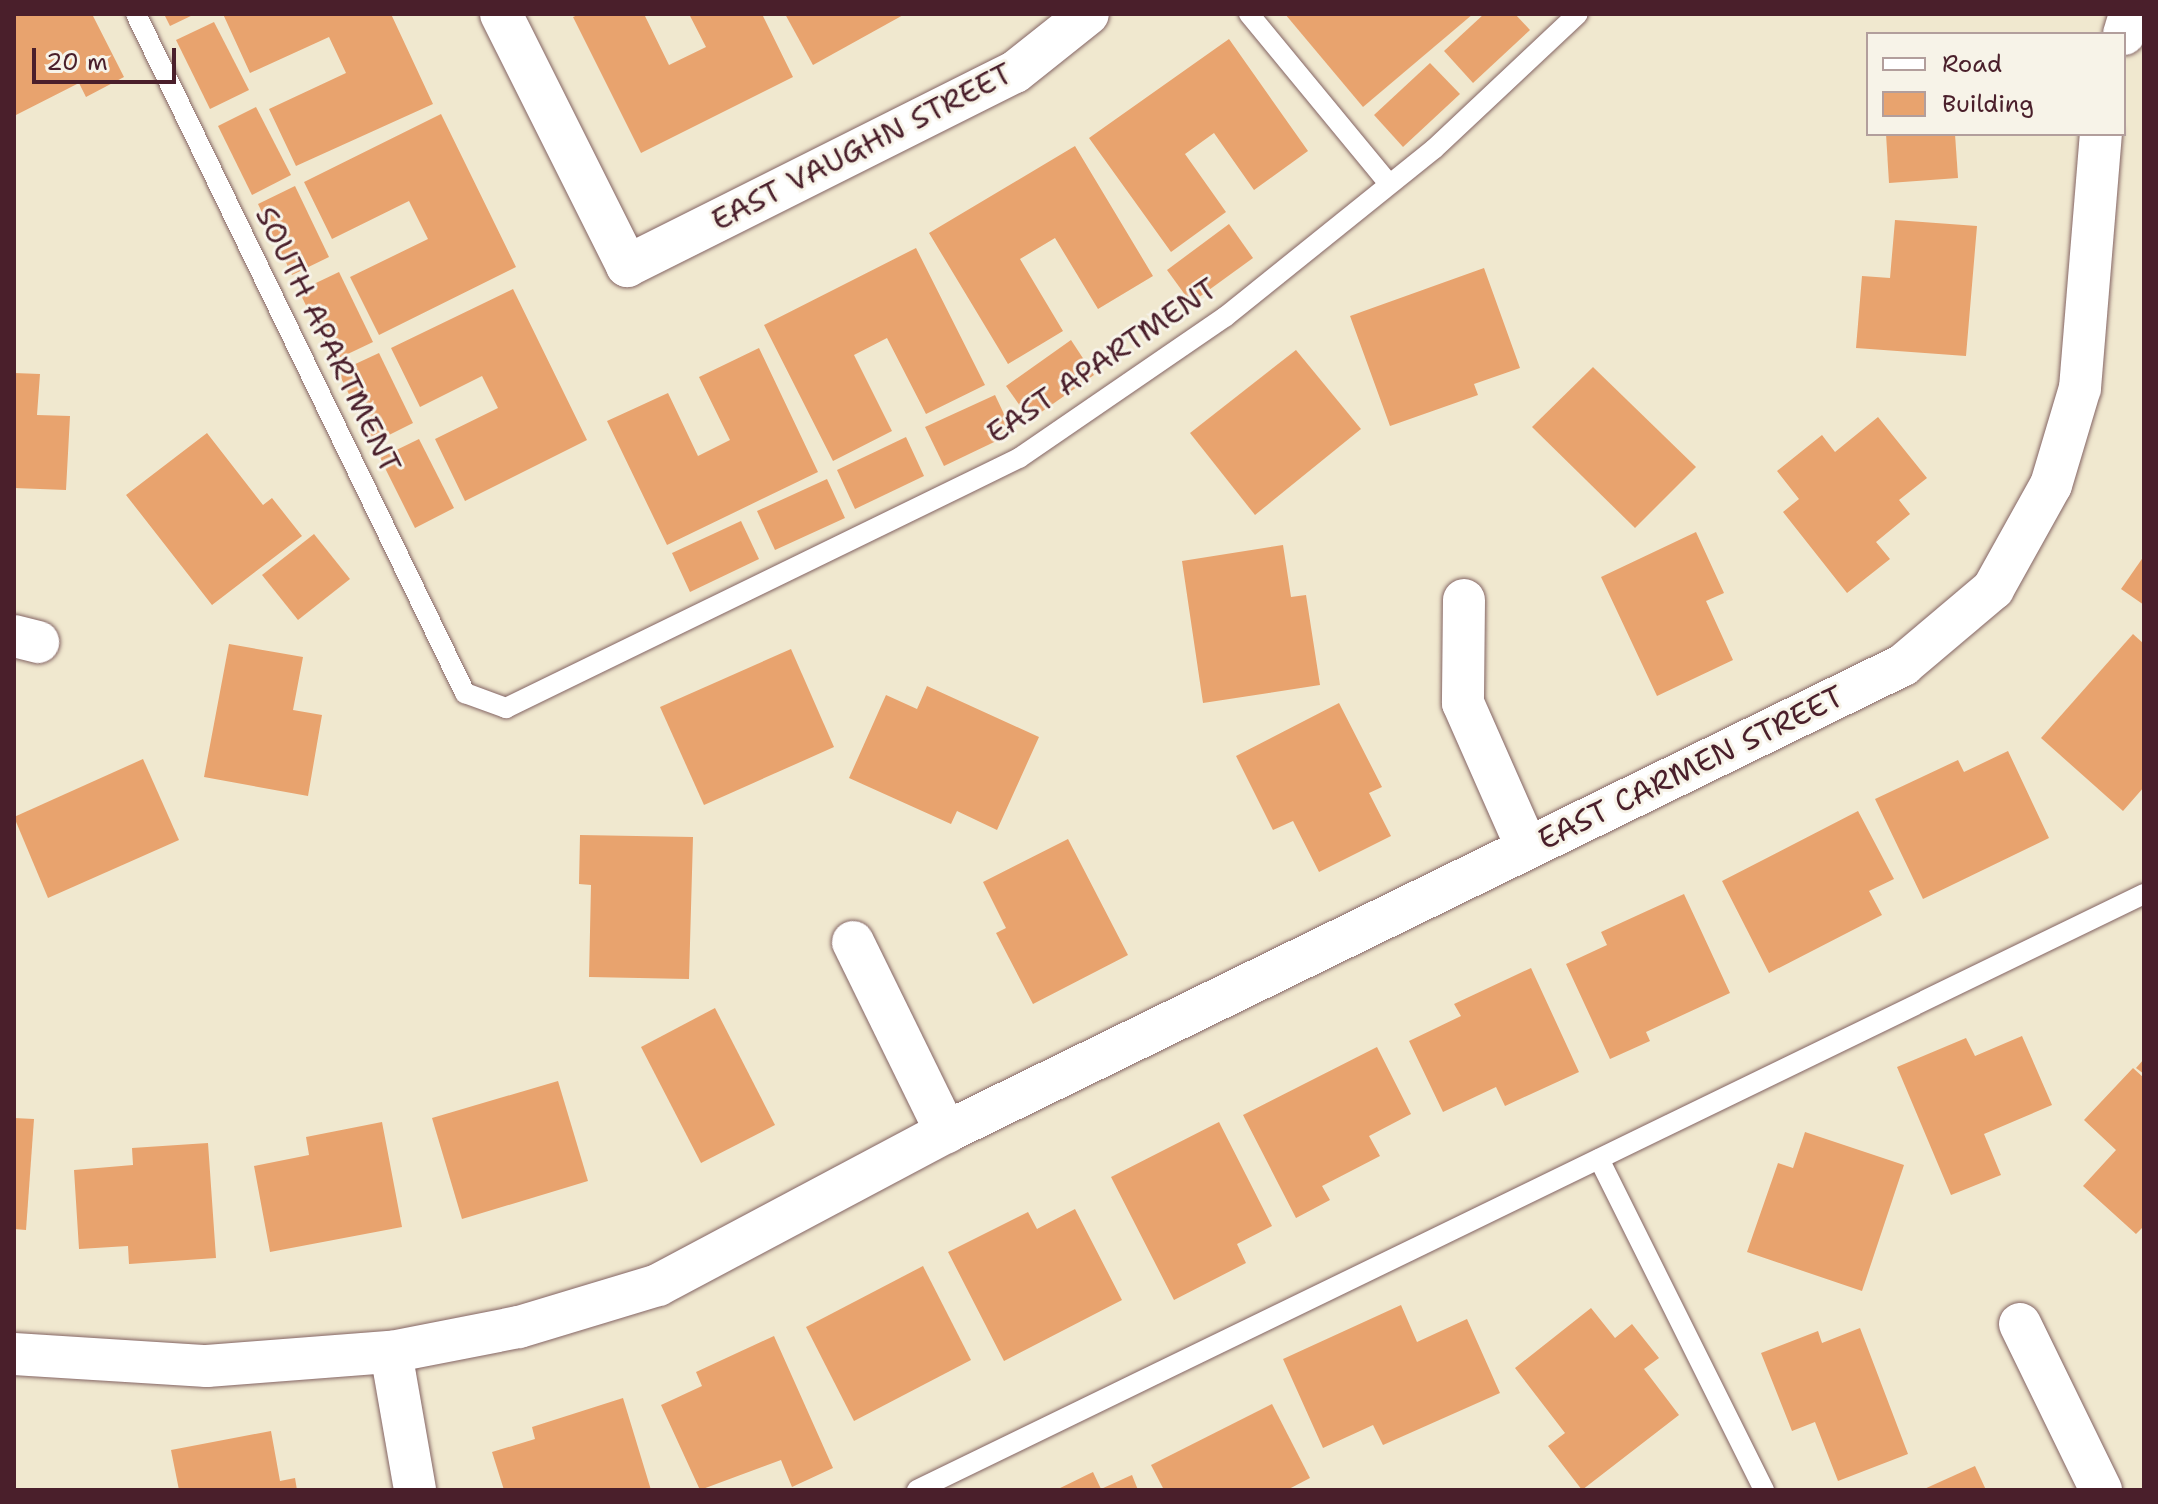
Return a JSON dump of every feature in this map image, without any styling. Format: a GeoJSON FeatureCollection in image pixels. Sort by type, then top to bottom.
{"type":"FeatureCollection","features":[{"type":"Feature","properties":{"kind":"street","name":"EAST VAUGHN STREET"},"geometry":{"type":"LineString","coordinates":[[501,14],[627,266],[1015,72],[1088,14]]}},
{"type":"Feature","properties":{"kind":"street","name":"EAST CARMEN STREET"},"geometry":{"type":"LineString","coordinates":[[14,1354],[207,1366],[391,1352],[519,1327],[658,1285],[946,1132],[1903,665],[1993,589],[2051,485],[2080,388],[2101,136]]}},
{"type":"Feature","properties":{"kind":"street"},"geometry":{"type":"LineString","coordinates":[[1464,600],[1463,703],[1527,848]]}},
{"type":"Feature","properties":{"kind":"street"},"geometry":{"type":"LineString","coordinates":[[853,942],[946,1132]]}},
{"type":"Feature","properties":{"kind":"street"},"geometry":{"type":"LineString","coordinates":[[2020,1324],[2101,1490]]}},
{"type":"Feature","properties":{"kind":"street"},"geometry":{"type":"LineString","coordinates":[[391,1352],[415,1490]]}},
{"type":"Feature","properties":{"kind":"lane","name":"SOUTH APARTMENT"},"geometry":{"type":"LineString","coordinates":[[136,14],[465,693]]}},
{"type":"Feature","properties":{"kind":"lane"},"geometry":{"type":"LineString","coordinates":[[1249,14],[1389,184]]}},
{"type":"Feature","properties":{"kind":"lane","name":"EAST APARTMENT"},"geometry":{"type":"LineString","coordinates":[[465,693],[506,708],[1019,458],[1225,317],[1389,184],[1578,14]]}},
{"type":"Feature","properties":{"kind":"lane"},"geometry":{"type":"LineString","coordinates":[[917,1490],[2144,894]]}},
{"type":"Feature","properties":{"kind":"lane"},"geometry":{"type":"LineString","coordinates":[[1599,1159],[1764,1490]]}},
{"type":"Feature","properties":{"kind":"building"},"geometry":{"type":"Polygon","coordinates":[[[14,14],[92,14],[124,77],[86,97],[79,83],[14,116],[14,14]]]}},
{"type":"Feature","properties":{"kind":"building"},"geometry":{"type":"Polygon","coordinates":[[[164,14],[195,14],[170,26],[164,14]]]}},
{"type":"Feature","properties":{"kind":"building"},"geometry":{"type":"Polygon","coordinates":[[[223,14],[391,14],[433,104],[296,166],[269,109],[346,73],[329,37],[250,73],[223,14]]]}},
{"type":"Feature","properties":{"kind":"building"},"geometry":{"type":"Polygon","coordinates":[[[580,14],[644,14],[669,65],[706,47],[689,14],[762,14],[793,77],[641,153],[573,17],[580,14]]]}},
{"type":"Feature","properties":{"kind":"building"},"geometry":{"type":"Polygon","coordinates":[[[785,14],[905,14],[813,65],[785,14]]]}},
{"type":"Feature","properties":{"kind":"building"},"geometry":{"type":"Polygon","coordinates":[[[1285,14],[1473,14],[1363,107],[1285,14]]]}},
{"type":"Feature","properties":{"kind":"building"},"geometry":{"type":"Polygon","coordinates":[[[1484,14],[1515,14],[1530,30],[1473,83],[1444,51],[1484,14]]]}},
{"type":"Feature","properties":{"kind":"building"},"geometry":{"type":"Polygon","coordinates":[[[214,22],[249,90],[210,109],[176,40],[214,22]]]}},
{"type":"Feature","properties":{"kind":"building"},"geometry":{"type":"Polygon","coordinates":[[[1229,39],[1308,151],[1254,190],[1214,133],[1185,154],[1226,212],[1171,252],[1089,138],[1229,39]]]}},
{"type":"Feature","properties":{"kind":"building"},"geometry":{"type":"Polygon","coordinates":[[[1430,63],[1460,94],[1403,147],[1374,115],[1430,63]]]}},
{"type":"Feature","properties":{"kind":"building"},"geometry":{"type":"Polygon","coordinates":[[[256,107],[291,175],[252,195],[218,126],[256,107]]]}},
{"type":"Feature","properties":{"kind":"building"},"geometry":{"type":"Polygon","coordinates":[[[441,114],[516,267],[379,335],[350,277],[428,239],[409,201],[332,239],[304,182],[441,114]]]}},
{"type":"Feature","properties":{"kind":"building"},"geometry":{"type":"Polygon","coordinates":[[[1886,136],[1955,136],[1958,178],[1889,183],[1886,136]]]}},
{"type":"Feature","properties":{"kind":"building"},"geometry":{"type":"Polygon","coordinates":[[[1075,146],[1153,276],[1098,309],[1055,238],[1020,259],[1063,331],[1008,364],[929,233],[1075,146]]]}},
{"type":"Feature","properties":{"kind":"building"},"geometry":{"type":"Polygon","coordinates":[[[295,186],[329,257],[292,275],[258,204],[295,186]]]}},
{"type":"Feature","properties":{"kind":"building"},"geometry":{"type":"Polygon","coordinates":[[[1895,220],[1977,226],[1966,356],[1856,348],[1862,276],[1890,278],[1895,220]]]}},
{"type":"Feature","properties":{"kind":"building"},"geometry":{"type":"Polygon","coordinates":[[[1229,224],[1253,258],[1191,303],[1167,270],[1229,224]]]}},
{"type":"Feature","properties":{"kind":"building"},"geometry":{"type":"Polygon","coordinates":[[[916,248],[985,385],[926,414],[887,338],[854,355],[892,431],[833,461],[764,325],[916,248]]]}},
{"type":"Feature","properties":{"kind":"building"},"geometry":{"type":"Polygon","coordinates":[[[1484,268],[1520,368],[1474,384],[1478,395],[1390,426],[1350,316],[1484,268]]]}},
{"type":"Feature","properties":{"kind":"building"},"geometry":{"type":"Polygon","coordinates":[[[339,272],[373,342],[333,361],[299,291],[339,272]]]}},
{"type":"Feature","properties":{"kind":"building"},"geometry":{"type":"Polygon","coordinates":[[[513,289],[587,440],[465,501],[435,439],[498,408],[482,376],[420,407],[391,348],[513,289]]]}},
{"type":"Feature","properties":{"kind":"building"},"geometry":{"type":"Polygon","coordinates":[[[1071,340],[1094,375],[1030,420],[1006,386],[1071,340]]]}},
{"type":"Feature","properties":{"kind":"building"},"geometry":{"type":"Polygon","coordinates":[[[759,348],[818,472],[667,545],[607,421],[668,393],[698,456],[730,440],[699,377],[759,348]]]}},
{"type":"Feature","properties":{"kind":"building"},"geometry":{"type":"Polygon","coordinates":[[[1296,350],[1361,429],[1255,515],[1190,433],[1296,350]]]}},
{"type":"Feature","properties":{"kind":"building"},"geometry":{"type":"Polygon","coordinates":[[[379,353],[413,423],[373,443],[338,372],[379,353]]]}},
{"type":"Feature","properties":{"kind":"building"},"geometry":{"type":"Polygon","coordinates":[[[1593,367],[1696,467],[1635,528],[1532,427],[1593,367]]]}},
{"type":"Feature","properties":{"kind":"building"},"geometry":{"type":"Polygon","coordinates":[[[14,373],[40,374],[37,415],[70,416],[66,490],[14,488],[14,373]]]}},
{"type":"Feature","properties":{"kind":"building"},"geometry":{"type":"Polygon","coordinates":[[[995,395],[1013,433],[944,466],[925,427],[995,395]]]}},
{"type":"Feature","properties":{"kind":"building"},"geometry":{"type":"Polygon","coordinates":[[[1878,417],[1927,478],[1899,500],[1910,514],[1876,542],[1890,559],[1847,593],[1783,512],[1799,499],[1777,471],[1822,435],[1835,452],[1878,417]]]}},
{"type":"Feature","properties":{"kind":"building"},"geometry":{"type":"Polygon","coordinates":[[[207,433],[263,505],[272,498],[302,536],[212,605],[126,495],[207,433]]]}},
{"type":"Feature","properties":{"kind":"building"},"geometry":{"type":"Polygon","coordinates":[[[906,437],[924,476],[855,509],[837,470],[906,437]]]}},
{"type":"Feature","properties":{"kind":"building"},"geometry":{"type":"Polygon","coordinates":[[[419,439],[454,508],[415,528],[380,458],[419,439]]]}},
{"type":"Feature","properties":{"kind":"building"},"geometry":{"type":"Polygon","coordinates":[[[827,479],[845,518],[775,550],[757,511],[827,479]]]}},
{"type":"Feature","properties":{"kind":"building"},"geometry":{"type":"Polygon","coordinates":[[[741,521],[759,559],[690,592],[672,553],[741,521]]]}},
{"type":"Feature","properties":{"kind":"building"},"geometry":{"type":"Polygon","coordinates":[[[1696,532],[1724,593],[1706,601],[1733,660],[1657,696],[1601,577],[1696,532]]]}},
{"type":"Feature","properties":{"kind":"building"},"geometry":{"type":"Polygon","coordinates":[[[314,534],[350,579],[298,620],[262,575],[314,534]]]}},
{"type":"Feature","properties":{"kind":"building"},"geometry":{"type":"Polygon","coordinates":[[[1283,545],[1291,597],[1306,595],[1320,685],[1203,703],[1182,561],[1283,545]]]}},
{"type":"Feature","properties":{"kind":"building"},"geometry":{"type":"Polygon","coordinates":[[[2144,556],[2144,605],[2121,589],[2144,556]]]}},
{"type":"Feature","properties":{"kind":"building"},"geometry":{"type":"Polygon","coordinates":[[[2133,634],[2144,644],[2144,787],[2123,811],[2041,738],[2133,634]]]}},
{"type":"Feature","properties":{"kind":"building"},"geometry":{"type":"Polygon","coordinates":[[[229,644],[303,657],[293,710],[322,715],[308,796],[204,777],[229,644]]]}},
{"type":"Feature","properties":{"kind":"building"},"geometry":{"type":"Polygon","coordinates":[[[791,649],[834,747],[704,805],[660,707],[791,649]]]}},
{"type":"Feature","properties":{"kind":"building"},"geometry":{"type":"Polygon","coordinates":[[[927,686],[1039,737],[997,830],[957,811],[951,824],[849,778],[886,695],[917,709],[927,686]]]}},
{"type":"Feature","properties":{"kind":"building"},"geometry":{"type":"Polygon","coordinates":[[[1339,703],[1382,787],[1369,793],[1391,836],[1319,872],[1293,821],[1273,830],[1236,756],[1339,703]]]}},
{"type":"Feature","properties":{"kind":"building"},"geometry":{"type":"Polygon","coordinates":[[[2008,751],[2049,838],[1923,899],[1875,799],[1958,760],[1964,772],[2008,751]]]}},
{"type":"Feature","properties":{"kind":"building"},"geometry":{"type":"Polygon","coordinates":[[[143,759],[179,840],[48,898],[14,817],[143,759]]]}},
{"type":"Feature","properties":{"kind":"building"},"geometry":{"type":"Polygon","coordinates":[[[1858,811],[1894,879],[1869,891],[1882,915],[1769,973],[1722,881],[1858,811]]]}},
{"type":"Feature","properties":{"kind":"building"},"geometry":{"type":"Polygon","coordinates":[[[580,835],[693,837],[689,979],[589,977],[591,885],[579,884],[580,835]]]}},
{"type":"Feature","properties":{"kind":"building"},"geometry":{"type":"Polygon","coordinates":[[[1068,839],[1128,955],[1033,1004],[996,933],[1006,928],[983,882],[1068,839]]]}},
{"type":"Feature","properties":{"kind":"building"},"geometry":{"type":"Polygon","coordinates":[[[1684,894],[1730,993],[1646,1032],[1650,1041],[1610,1059],[1566,964],[1607,945],[1601,932],[1684,894]]]}},
{"type":"Feature","properties":{"kind":"building"},"geometry":{"type":"Polygon","coordinates":[[[1531,968],[1579,1072],[1505,1106],[1496,1087],[1443,1112],[1409,1041],[1461,1016],[1454,1004],[1531,968]]]}},
{"type":"Feature","properties":{"kind":"building"},"geometry":{"type":"Polygon","coordinates":[[[715,1008],[775,1125],[701,1163],[641,1047],[715,1008]]]}},
{"type":"Feature","properties":{"kind":"building"},"geometry":{"type":"Polygon","coordinates":[[[2022,1036],[2052,1105],[1984,1134],[2001,1175],[1951,1195],[1897,1067],[1966,1038],[1975,1056],[2022,1036]]]}},
{"type":"Feature","properties":{"kind":"building"},"geometry":{"type":"Polygon","coordinates":[[[1377,1047],[1411,1114],[1369,1136],[1380,1156],[1322,1186],[1330,1200],[1296,1218],[1243,1115],[1377,1047]]]}},
{"type":"Feature","properties":{"kind":"building"},"geometry":{"type":"Polygon","coordinates":[[[2144,1059],[2144,1074],[2136,1068],[2144,1059]]]}},
{"type":"Feature","properties":{"kind":"building"},"geometry":{"type":"Polygon","coordinates":[[[2133,1068],[2144,1078],[2144,1226],[2136,1234],[2083,1186],[2116,1150],[2084,1120],[2133,1068]]]}},
{"type":"Feature","properties":{"kind":"building"},"geometry":{"type":"Polygon","coordinates":[[[558,1081],[588,1181],[462,1219],[432,1118],[558,1081]]]}},
{"type":"Feature","properties":{"kind":"building"},"geometry":{"type":"Polygon","coordinates":[[[14,1118],[34,1119],[26,1230],[14,1229],[14,1118]]]}},
{"type":"Feature","properties":{"kind":"building"},"geometry":{"type":"Polygon","coordinates":[[[382,1122],[402,1227],[270,1252],[254,1166],[309,1155],[306,1137],[382,1122]]]}},
{"type":"Feature","properties":{"kind":"building"},"geometry":{"type":"Polygon","coordinates":[[[1219,1122],[1272,1226],[1237,1244],[1246,1263],[1174,1300],[1111,1177],[1219,1122]]]}},
{"type":"Feature","properties":{"kind":"building"},"geometry":{"type":"Polygon","coordinates":[[[1805,1132],[1904,1165],[1862,1291],[1747,1252],[1778,1163],[1793,1168],[1805,1132]]]}},
{"type":"Feature","properties":{"kind":"building"},"geometry":{"type":"Polygon","coordinates":[[[208,1143],[216,1258],[129,1264],[128,1246],[79,1249],[74,1170],[133,1165],[132,1148],[208,1143]]]}},
{"type":"Feature","properties":{"kind":"building"},"geometry":{"type":"Polygon","coordinates":[[[1075,1209],[1122,1300],[1004,1361],[948,1252],[1028,1212],[1037,1229],[1075,1209]]]}},
{"type":"Feature","properties":{"kind":"building"},"geometry":{"type":"Polygon","coordinates":[[[923,1266],[971,1360],[854,1421],[806,1327],[923,1266]]]}},
{"type":"Feature","properties":{"kind":"building"},"geometry":{"type":"Polygon","coordinates":[[[1401,1305],[1417,1342],[1467,1319],[1500,1393],[1383,1445],[1373,1425],[1323,1448],[1283,1359],[1401,1305]]]}},
{"type":"Feature","properties":{"kind":"building"},"geometry":{"type":"Polygon","coordinates":[[[1591,1308],[1615,1338],[1632,1324],[1659,1358],[1644,1369],[1679,1415],[1582,1490],[1548,1446],[1565,1433],[1515,1368],[1591,1308]]]}},
{"type":"Feature","properties":{"kind":"building"},"geometry":{"type":"Polygon","coordinates":[[[1860,1328],[1908,1454],[1838,1481],[1815,1422],[1792,1431],[1761,1353],[1818,1331],[1822,1343],[1860,1328]]]}},
{"type":"Feature","properties":{"kind":"building"},"geometry":{"type":"Polygon","coordinates":[[[774,1336],[833,1468],[792,1487],[781,1460],[700,1490],[661,1405],[702,1386],[696,1372],[774,1336]]]}},
{"type":"Feature","properties":{"kind":"building"},"geometry":{"type":"Polygon","coordinates":[[[623,1398],[651,1490],[504,1490],[492,1452],[535,1439],[532,1427],[623,1398]]]}},
{"type":"Feature","properties":{"kind":"building"},"geometry":{"type":"Polygon","coordinates":[[[1272,1404],[1310,1478],[1287,1490],[1164,1490],[1151,1465],[1272,1404]]]}},
{"type":"Feature","properties":{"kind":"building"},"geometry":{"type":"Polygon","coordinates":[[[271,1431],[280,1481],[295,1478],[297,1490],[179,1490],[171,1450],[271,1431]]]}},
{"type":"Feature","properties":{"kind":"building"},"geometry":{"type":"Polygon","coordinates":[[[1975,1466],[1986,1490],[1922,1490],[1975,1466]]]}},
{"type":"Feature","properties":{"kind":"building"},"geometry":{"type":"Polygon","coordinates":[[[1093,1472],[1101,1489],[1132,1475],[1138,1490],[1056,1490],[1093,1472]]]}}]}
